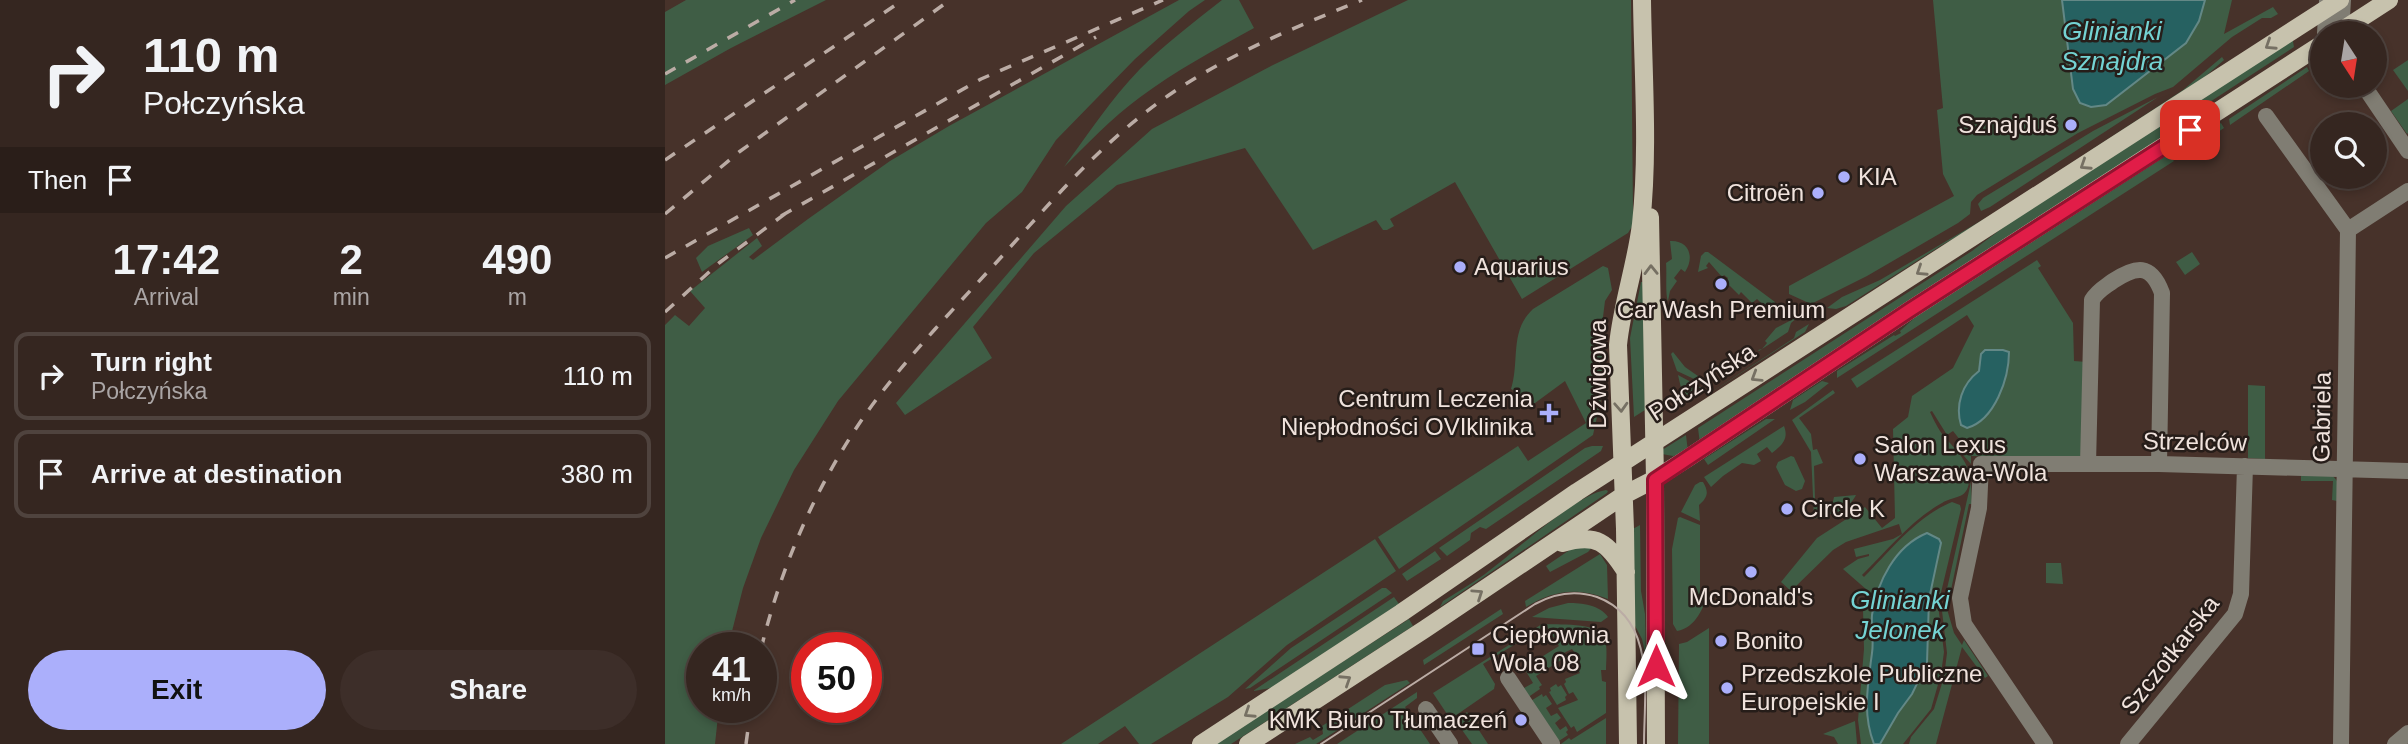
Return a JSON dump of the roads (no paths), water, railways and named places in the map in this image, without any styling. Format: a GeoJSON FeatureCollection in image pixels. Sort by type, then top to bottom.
{"type":"FeatureCollection","features":[{"type":"Feature","properties":{"kind":"main road","name":"Dźwigowa"},"geometry":{"type":"LineString","coordinates":[[1642,0],[1655,480],[1656,744]]}},
{"type":"Feature","properties":{"kind":"main road"},"geometry":{"type":"LineString","coordinates":[[2355,21],[2389,0]]}},
{"type":"Feature","properties":{"kind":"main road","name":"Połczyńska"},"geometry":{"type":"LineString","coordinates":[[1201,744],[1623,462],[2334,2]]}},
{"type":"Feature","properties":{"kind":"main road"},"geometry":{"type":"LineString","coordinates":[[1248,744],[1624,495],[1655,480],[1910,310],[2310,52]]}},
{"type":"Feature","properties":{"kind":"main road","name":"Dźwigowa"},"geometry":{"type":"LineString","coordinates":[[1628,744],[1626,572],[1618,345],[1621,317],[1641,226],[1645,161]]}},
{"type":"Feature","properties":{"kind":"main road"},"geometry":{"type":"LineString","coordinates":[[1548,547],[1580,538],[1597,540],[1609,547],[1626,572]]}},
{"type":"Feature","properties":{"kind":"main road"},"geometry":{"type":"LineString","coordinates":[[1432,591],[1434,612],[1446,615]]}},
{"type":"Feature","properties":{"kind":"street"},"geometry":{"type":"LineString","coordinates":[[2334,2],[2335,21]]}},
{"type":"Feature","properties":{"kind":"street"},"geometry":{"type":"LineString","coordinates":[[2372,98],[2408,151]]}},
{"type":"Feature","properties":{"kind":"street"},"geometry":{"type":"LineString","coordinates":[[2266,116],[2348,230],[2408,191]]}},
{"type":"Feature","properties":{"kind":"street","name":"Gabriela"},"geometry":{"type":"LineString","coordinates":[[2341,744],[2348,230]]}},
{"type":"Feature","properties":{"kind":"street"},"geometry":{"type":"LineString","coordinates":[[2088,464],[2092,300],[2099,290],[2133,269],[2145,270],[2151,274],[2162,293],[2159,464]]}},
{"type":"Feature","properties":{"kind":"street","name":"Strzelców"},"geometry":{"type":"LineString","coordinates":[[2045,744],[1964,624],[1960,598],[1979,508],[1981,464],[2159,464],[2408,471]]}},
{"type":"Feature","properties":{"kind":"street","name":"Szczotkarska"},"geometry":{"type":"LineString","coordinates":[[2128,744],[2235,614],[2241,594],[2245,466]]}},
{"type":"Feature","properties":{"kind":"street"},"geometry":{"type":"LineString","coordinates":[[1508,678],[1552,744]]}},
{"type":"Feature","properties":{"kind":"street"},"geometry":{"type":"LineString","coordinates":[[1426,709],[1450,744]]}},
{"type":"Feature","properties":{"kind":"street"},"geometry":{"type":"LineString","coordinates":[[2395,744],[2408,733]]}},
{"type":"Feature","properties":{"kind":"water","name":"Glinianki Sznajdra"},"geometry":{"type":"Polygon","coordinates":[[[2062,0],[2205,0],[2199,21],[2186,43],[2106,105],[2091,107],[2080,103],[2073,89],[2062,0]]]}},
{"type":"Feature","properties":{"kind":"water"},"geometry":{"type":"Polygon","coordinates":[[[1985,350],[2009,352],[2006,374],[1993,407],[1977,424],[1967,428],[1961,425],[1959,417],[1961,395],[1968,382],[1979,371],[1981,354],[1985,350]]]}},
{"type":"Feature","properties":{"kind":"water","name":"Glinianki Jelonek"},"geometry":{"type":"Polygon","coordinates":[[[1927,533],[1941,543],[1929,599],[1927,663],[1912,694],[1880,744],[1874,744],[1868,721],[1867,699],[1873,648],[1874,603],[1889,566],[1906,547],[1927,533]]]}},
{"type":"Feature","properties":{"kind":"tram line"},"geometry":{"type":"LineString","coordinates":[[1321,744],[1535,604],[1550,597],[1573,593],[1597,597],[1616,608],[1630,622],[1643,660],[1644,744]]}},
{"type":"Feature","properties":{"kind":"railway"},"geometry":{"type":"LineString","coordinates":[[665,74],[795,0]]}},
{"type":"Feature","properties":{"kind":"railway"},"geometry":{"type":"LineString","coordinates":[[665,160],[903,0]]}},
{"type":"Feature","properties":{"kind":"railway"},"geometry":{"type":"LineString","coordinates":[[665,214],[739,152],[950,0]]}},
{"type":"Feature","properties":{"kind":"railway"},"geometry":{"type":"LineString","coordinates":[[665,258],[981,79],[1163,0]]}},
{"type":"Feature","properties":{"kind":"railway"},"geometry":{"type":"LineString","coordinates":[[765,632],[801,529],[830,472],[863,418],[913,354],[1083,168],[1148,110],[1217,65],[1362,0]]}},
{"type":"Feature","properties":{"kind":"railway"},"geometry":{"type":"LineString","coordinates":[[781,216],[1096,37]]}},
{"type":"Feature","properties":{"kind":"railway"},"geometry":{"type":"LineString","coordinates":[[665,312],[719,263],[790,210]]}},
{"type":"Feature","properties":{"kind":"railway"},"geometry":{"type":"LineString","coordinates":[[746,744],[749,723]]}},
{"type":"Feature","properties":{"kind":"place","name":"Sznajduś"},"geometry":{"type":"Point","coordinates":[2071,125]}},
{"type":"Feature","properties":{"kind":"place","name":"KIA"},"geometry":{"type":"Point","coordinates":[1844,177]}},
{"type":"Feature","properties":{"kind":"place","name":"Citroën"},"geometry":{"type":"Point","coordinates":[1818,193]}},
{"type":"Feature","properties":{"kind":"place","name":"Aquarius"},"geometry":{"type":"Point","coordinates":[1460,267]}},
{"type":"Feature","properties":{"kind":"place","name":"Car Wash Premium"},"geometry":{"type":"Point","coordinates":[1721,284]}},
{"type":"Feature","properties":{"kind":"place","name":"Centrum Leczenia Niepłodności OVIklinika"},"geometry":{"type":"Point","coordinates":[1549,413]}},
{"type":"Feature","properties":{"kind":"place","name":"Salon Lexus Warszawa-Wola"},"geometry":{"type":"Point","coordinates":[1860,459]}},
{"type":"Feature","properties":{"kind":"place","name":"Circle K"},"geometry":{"type":"Point","coordinates":[1787,509]}},
{"type":"Feature","properties":{"kind":"place","name":"McDonald's"},"geometry":{"type":"Point","coordinates":[1751,572]}},
{"type":"Feature","properties":{"kind":"place","name":"Bonito"},"geometry":{"type":"Point","coordinates":[1721,641]}},
{"type":"Feature","properties":{"kind":"place","name":"Ciepłownia Wola 08"},"geometry":{"type":"Point","coordinates":[1478,649]}},
{"type":"Feature","properties":{"kind":"place","name":"Przedszkole Publiczne Europejskie I"},"geometry":{"type":"Point","coordinates":[1727,688]}},
{"type":"Feature","properties":{"kind":"place","name":"KMK Biuro Tłumaczeń"},"geometry":{"type":"Point","coordinates":[1521,720]}}]}
